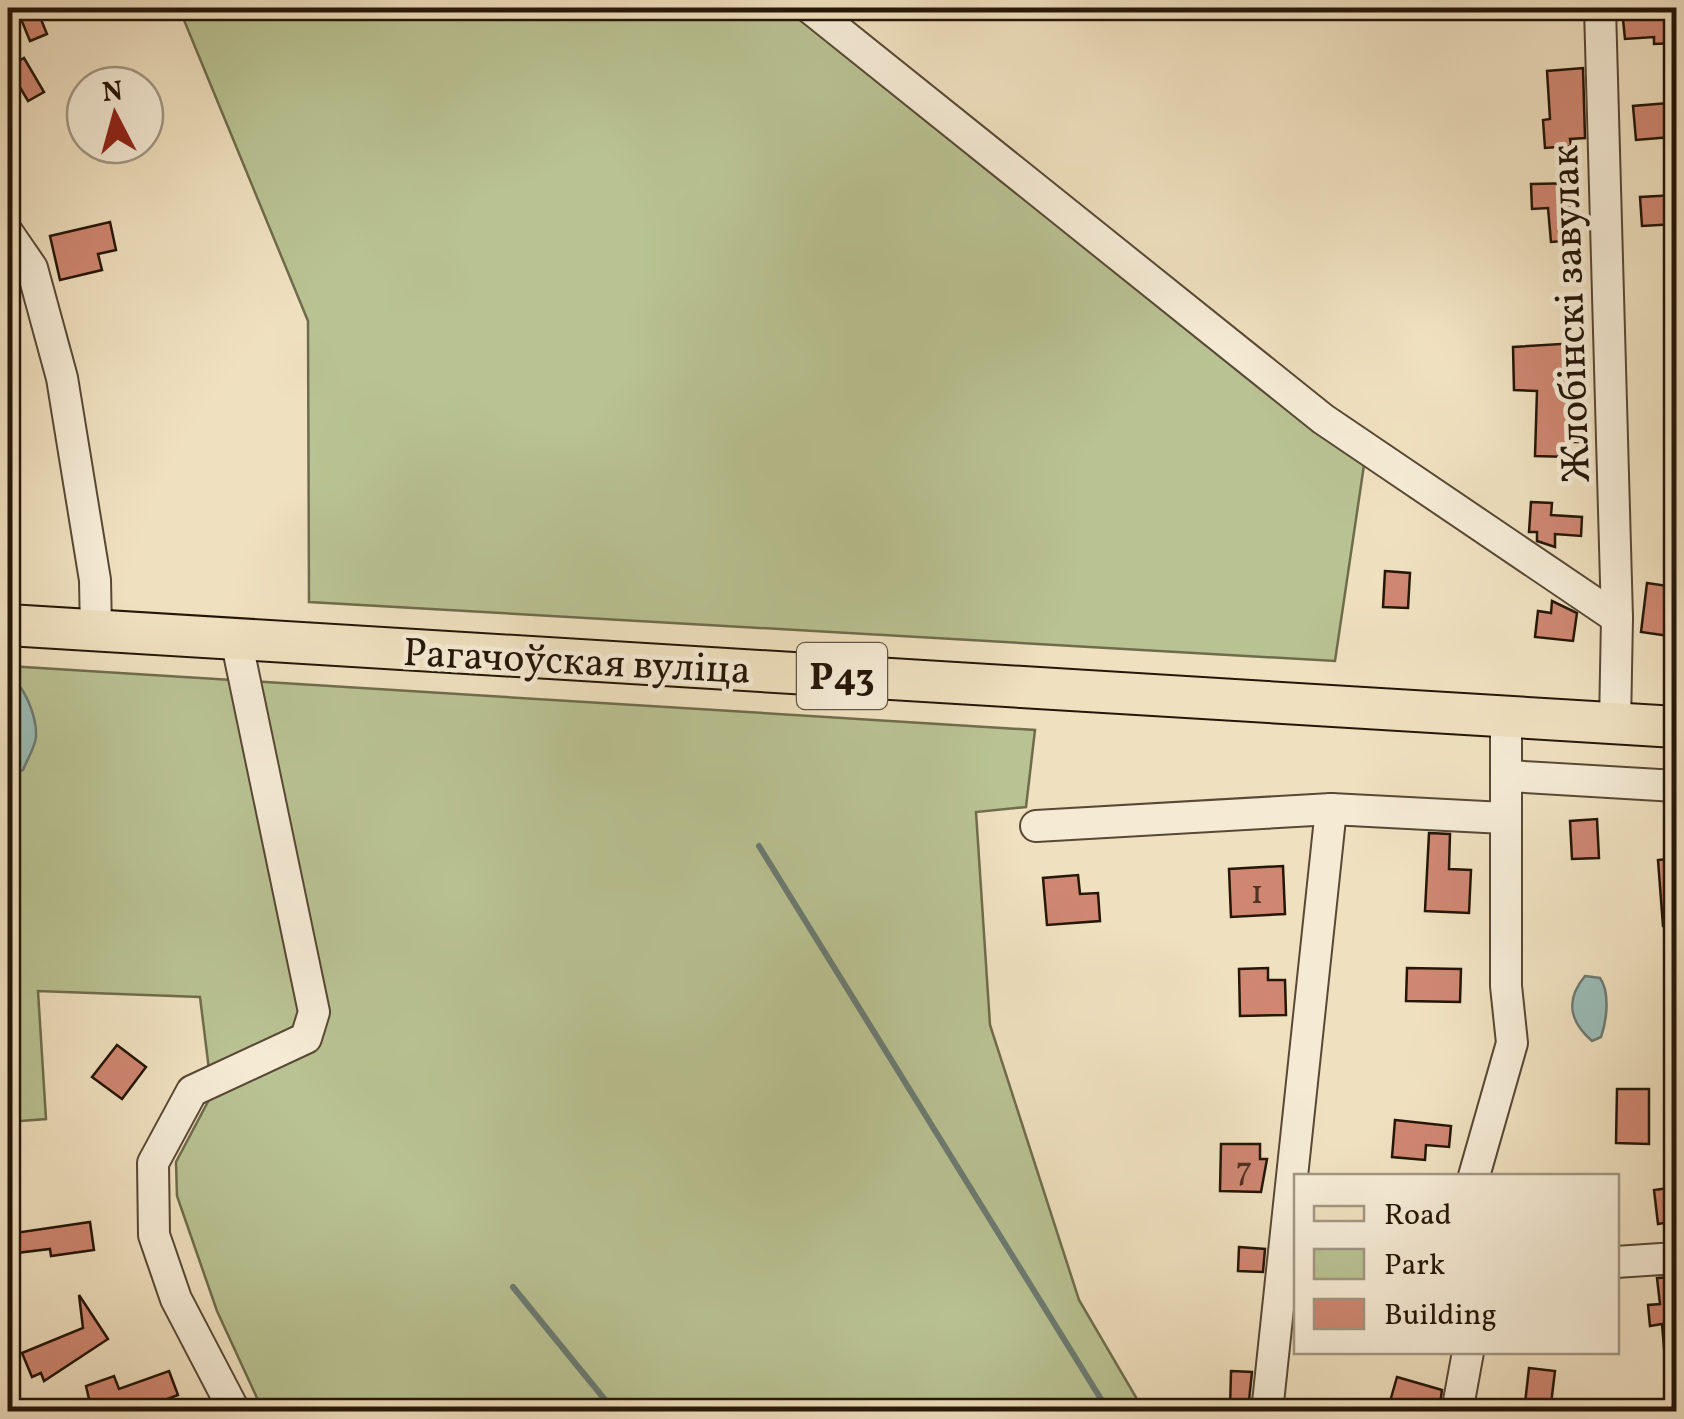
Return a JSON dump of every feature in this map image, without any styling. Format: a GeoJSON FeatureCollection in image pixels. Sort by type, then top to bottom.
{"type":"FeatureCollection","features":[{"type":"Feature","properties":{"kind":"main road","name":"Рагачоўская вуліца"},"geometry":{"type":"LineString","coordinates":[[8,626],[1676,727]]}},
{"type":"Feature","properties":{"kind":"street"},"geometry":{"type":"LineString","coordinates":[[810,8],[1323,419],[1617,618]]}},
{"type":"Feature","properties":{"kind":"street","name":"Жлобінскі завулак"},"geometry":{"type":"LineString","coordinates":[[1600,8],[1617,618],[1615,724]]}},
{"type":"Feature","properties":{"kind":"street"},"geometry":{"type":"LineString","coordinates":[[8,233],[32,268],[62,378],[95,580],[96,632]]}},
{"type":"Feature","properties":{"kind":"street"},"geometry":{"type":"LineString","coordinates":[[235,1412],[176,1299],[154,1235],[152,1163],[192,1091],[306,1038],[314,1012],[236,640]]}},
{"type":"Feature","properties":{"kind":"street"},"geometry":{"type":"LineString","coordinates":[[1475,1174],[1512,1042],[1506,986],[1506,717]]}},
{"type":"Feature","properties":{"kind":"street"},"geometry":{"type":"LineString","coordinates":[[1508,776],[1676,786]]}},
{"type":"Feature","properties":{"kind":"street"},"geometry":{"type":"LineString","coordinates":[[1036,826],[1330,810],[1504,818]]}},
{"type":"Feature","properties":{"kind":"street"},"geometry":{"type":"LineString","coordinates":[[1267,1412],[1330,810]]}},
{"type":"Feature","properties":{"kind":"street"},"geometry":{"type":"LineString","coordinates":[[1619,1262],[1676,1258]]}},
{"type":"Feature","properties":{"kind":"street"},"geometry":{"type":"LineString","coordinates":[[1457,1412],[1468,1354]]}},
{"type":"Feature","properties":{"kind":"green space"},"geometry":{"type":"Polygon","coordinates":[[[179,8],[808,8],[1364,465],[1335,661],[309,602],[308,321],[179,8]]]}},
{"type":"Feature","properties":{"kind":"green space"},"geometry":{"type":"Polygon","coordinates":[[[8,666],[1035,730],[1026,807],[976,812],[990,1025],[1079,1300],[1144,1411],[263,1411],[217,1311],[177,1196],[176,1162],[212,1094],[200,997],[38,991],[46,1119],[8,1122],[8,666]]]}},
{"type":"Feature","properties":{"kind":"water"},"geometry":{"type":"Polygon","coordinates":[[[8,677],[29,702],[36,737],[23,770],[8,775],[8,677]]]}},
{"type":"Feature","properties":{"kind":"water"},"geometry":{"type":"Polygon","coordinates":[[[1585,976],[1600,978],[1606,998],[1601,1037],[1592,1041],[1578,1026],[1572,1010],[1574,993],[1585,976]]]}},
{"type":"Feature","properties":{"kind":"building"},"geometry":{"type":"Polygon","coordinates":[[[1676,8],[1676,43],[1654,44],[1654,37],[1625,39],[1622,10],[1676,8]]]}},
{"type":"Feature","properties":{"kind":"building"},"geometry":{"type":"Polygon","coordinates":[[[38,12],[47,34],[30,41],[21,19],[38,12]]]}},
{"type":"Feature","properties":{"kind":"building"},"geometry":{"type":"Polygon","coordinates":[[[24,58],[44,92],[28,101],[8,67],[24,58]]]}},
{"type":"Feature","properties":{"kind":"building"},"geometry":{"type":"Polygon","coordinates":[[[1583,68],[1585,138],[1570,139],[1571,146],[1545,148],[1543,120],[1550,119],[1547,71],[1583,68]]]}},
{"type":"Feature","properties":{"kind":"building"},"geometry":{"type":"Polygon","coordinates":[[[1668,103],[1671,137],[1636,140],[1633,106],[1668,103]]]}},
{"type":"Feature","properties":{"kind":"building"},"geometry":{"type":"Polygon","coordinates":[[[1580,183],[1581,207],[1575,208],[1578,240],[1551,242],[1548,208],[1532,209],[1531,184],[1580,183]]]}},
{"type":"Feature","properties":{"kind":"building"},"geometry":{"type":"Polygon","coordinates":[[[1676,195],[1676,224],[1642,226],[1640,197],[1676,195]]]}},
{"type":"Feature","properties":{"kind":"building"},"geometry":{"type":"Polygon","coordinates":[[[110,222],[116,250],[98,254],[102,270],[60,280],[50,236],[110,222]]]}},
{"type":"Feature","properties":{"kind":"building"},"geometry":{"type":"Polygon","coordinates":[[[1577,343],[1578,383],[1572,383],[1571,419],[1585,420],[1585,442],[1568,442],[1568,457],[1535,456],[1537,391],[1514,390],[1513,347],[1577,343]]]}},
{"type":"Feature","properties":{"kind":"building"},"geometry":{"type":"Polygon","coordinates":[[[1531,502],[1552,503],[1551,515],[1582,517],[1581,536],[1555,534],[1555,547],[1537,541],[1537,532],[1529,532],[1531,502]]]}},
{"type":"Feature","properties":{"kind":"building"},"geometry":{"type":"Polygon","coordinates":[[[1385,571],[1410,573],[1408,608],[1383,607],[1385,571]]]}},
{"type":"Feature","properties":{"kind":"building"},"geometry":{"type":"Polygon","coordinates":[[[1647,583],[1668,586],[1665,606],[1676,607],[1676,637],[1641,632],[1647,583]]]}},
{"type":"Feature","properties":{"kind":"building"},"geometry":{"type":"Polygon","coordinates":[[[1552,601],[1577,613],[1573,641],[1535,637],[1538,611],[1551,613],[1552,601]]]}},
{"type":"Feature","properties":{"kind":"building"},"geometry":{"type":"Polygon","coordinates":[[[1597,819],[1599,858],[1572,859],[1570,821],[1597,819]]]}},
{"type":"Feature","properties":{"kind":"building"},"geometry":{"type":"Polygon","coordinates":[[[1429,833],[1450,834],[1449,869],[1471,870],[1469,913],[1425,911],[1429,833]]]}},
{"type":"Feature","properties":{"kind":"building"},"geometry":{"type":"Polygon","coordinates":[[[1676,858],[1676,926],[1663,926],[1658,860],[1676,858]]]}},
{"type":"Feature","properties":{"kind":"building"},"geometry":{"type":"Polygon","coordinates":[[[1283,866],[1285,914],[1231,917],[1229,869],[1283,866]]]}},
{"type":"Feature","properties":{"kind":"building"},"geometry":{"type":"Polygon","coordinates":[[[1078,875],[1080,894],[1098,893],[1100,921],[1047,925],[1043,878],[1078,875]]]}},
{"type":"Feature","properties":{"kind":"building"},"geometry":{"type":"Polygon","coordinates":[[[1268,968],[1268,980],[1285,980],[1286,1015],[1240,1016],[1239,969],[1268,968]]]}},
{"type":"Feature","properties":{"kind":"building"},"geometry":{"type":"Polygon","coordinates":[[[1407,968],[1461,969],[1460,1002],[1406,1001],[1407,968]]]}},
{"type":"Feature","properties":{"kind":"building"},"geometry":{"type":"Polygon","coordinates":[[[117,1045],[146,1067],[122,1099],[92,1077],[117,1045]]]}},
{"type":"Feature","properties":{"kind":"building"},"geometry":{"type":"Polygon","coordinates":[[[1617,1089],[1649,1089],[1649,1144],[1616,1143],[1617,1089]]]}},
{"type":"Feature","properties":{"kind":"building"},"geometry":{"type":"Polygon","coordinates":[[[1395,1120],[1451,1126],[1449,1147],[1426,1145],[1425,1160],[1392,1157],[1395,1120]]]}},
{"type":"Feature","properties":{"kind":"building"},"geometry":{"type":"Polygon","coordinates":[[[1221,1144],[1260,1144],[1260,1159],[1267,1159],[1261,1192],[1220,1191],[1221,1144]]]}},
{"type":"Feature","properties":{"kind":"building"},"geometry":{"type":"Polygon","coordinates":[[[1676,1187],[1676,1221],[1658,1224],[1654,1190],[1676,1187]]]}},
{"type":"Feature","properties":{"kind":"building"},"geometry":{"type":"Polygon","coordinates":[[[90,1222],[94,1250],[51,1256],[50,1249],[8,1254],[8,1234],[90,1222]]]}},
{"type":"Feature","properties":{"kind":"building"},"geometry":{"type":"Polygon","coordinates":[[[1239,1247],[1265,1249],[1263,1272],[1238,1271],[1239,1247]]]}},
{"type":"Feature","properties":{"kind":"building"},"geometry":{"type":"Polygon","coordinates":[[[1676,1277],[1676,1348],[1664,1348],[1662,1324],[1650,1326],[1648,1305],[1660,1304],[1657,1278],[1676,1277]]]}},
{"type":"Feature","properties":{"kind":"building"},"geometry":{"type":"Polygon","coordinates":[[[79,1295],[108,1339],[44,1381],[41,1373],[32,1377],[22,1353],[83,1328],[79,1295]]]}},
{"type":"Feature","properties":{"kind":"building"},"geometry":{"type":"Polygon","coordinates":[[[1529,1368],[1555,1371],[1550,1412],[1524,1412],[1529,1368]]]}},
{"type":"Feature","properties":{"kind":"building"},"geometry":{"type":"Polygon","coordinates":[[[169,1371],[178,1395],[133,1412],[92,1412],[86,1386],[114,1376],[119,1389],[169,1371]]]}},
{"type":"Feature","properties":{"kind":"building"},"geometry":{"type":"Polygon","coordinates":[[[1231,1371],[1252,1372],[1248,1410],[1230,1410],[1231,1371]]]}},
{"type":"Feature","properties":{"kind":"building"},"geometry":{"type":"Polygon","coordinates":[[[1397,1377],[1442,1390],[1439,1412],[1387,1412],[1397,1377]]]}},
{"type":"Feature","properties":{"kind":"waterway"},"geometry":{"type":"LineString","coordinates":[[759,846],[1109,1412]]}},
{"type":"Feature","properties":{"kind":"waterway"},"geometry":{"type":"LineString","coordinates":[[513,1287],[615,1412]]}}]}
